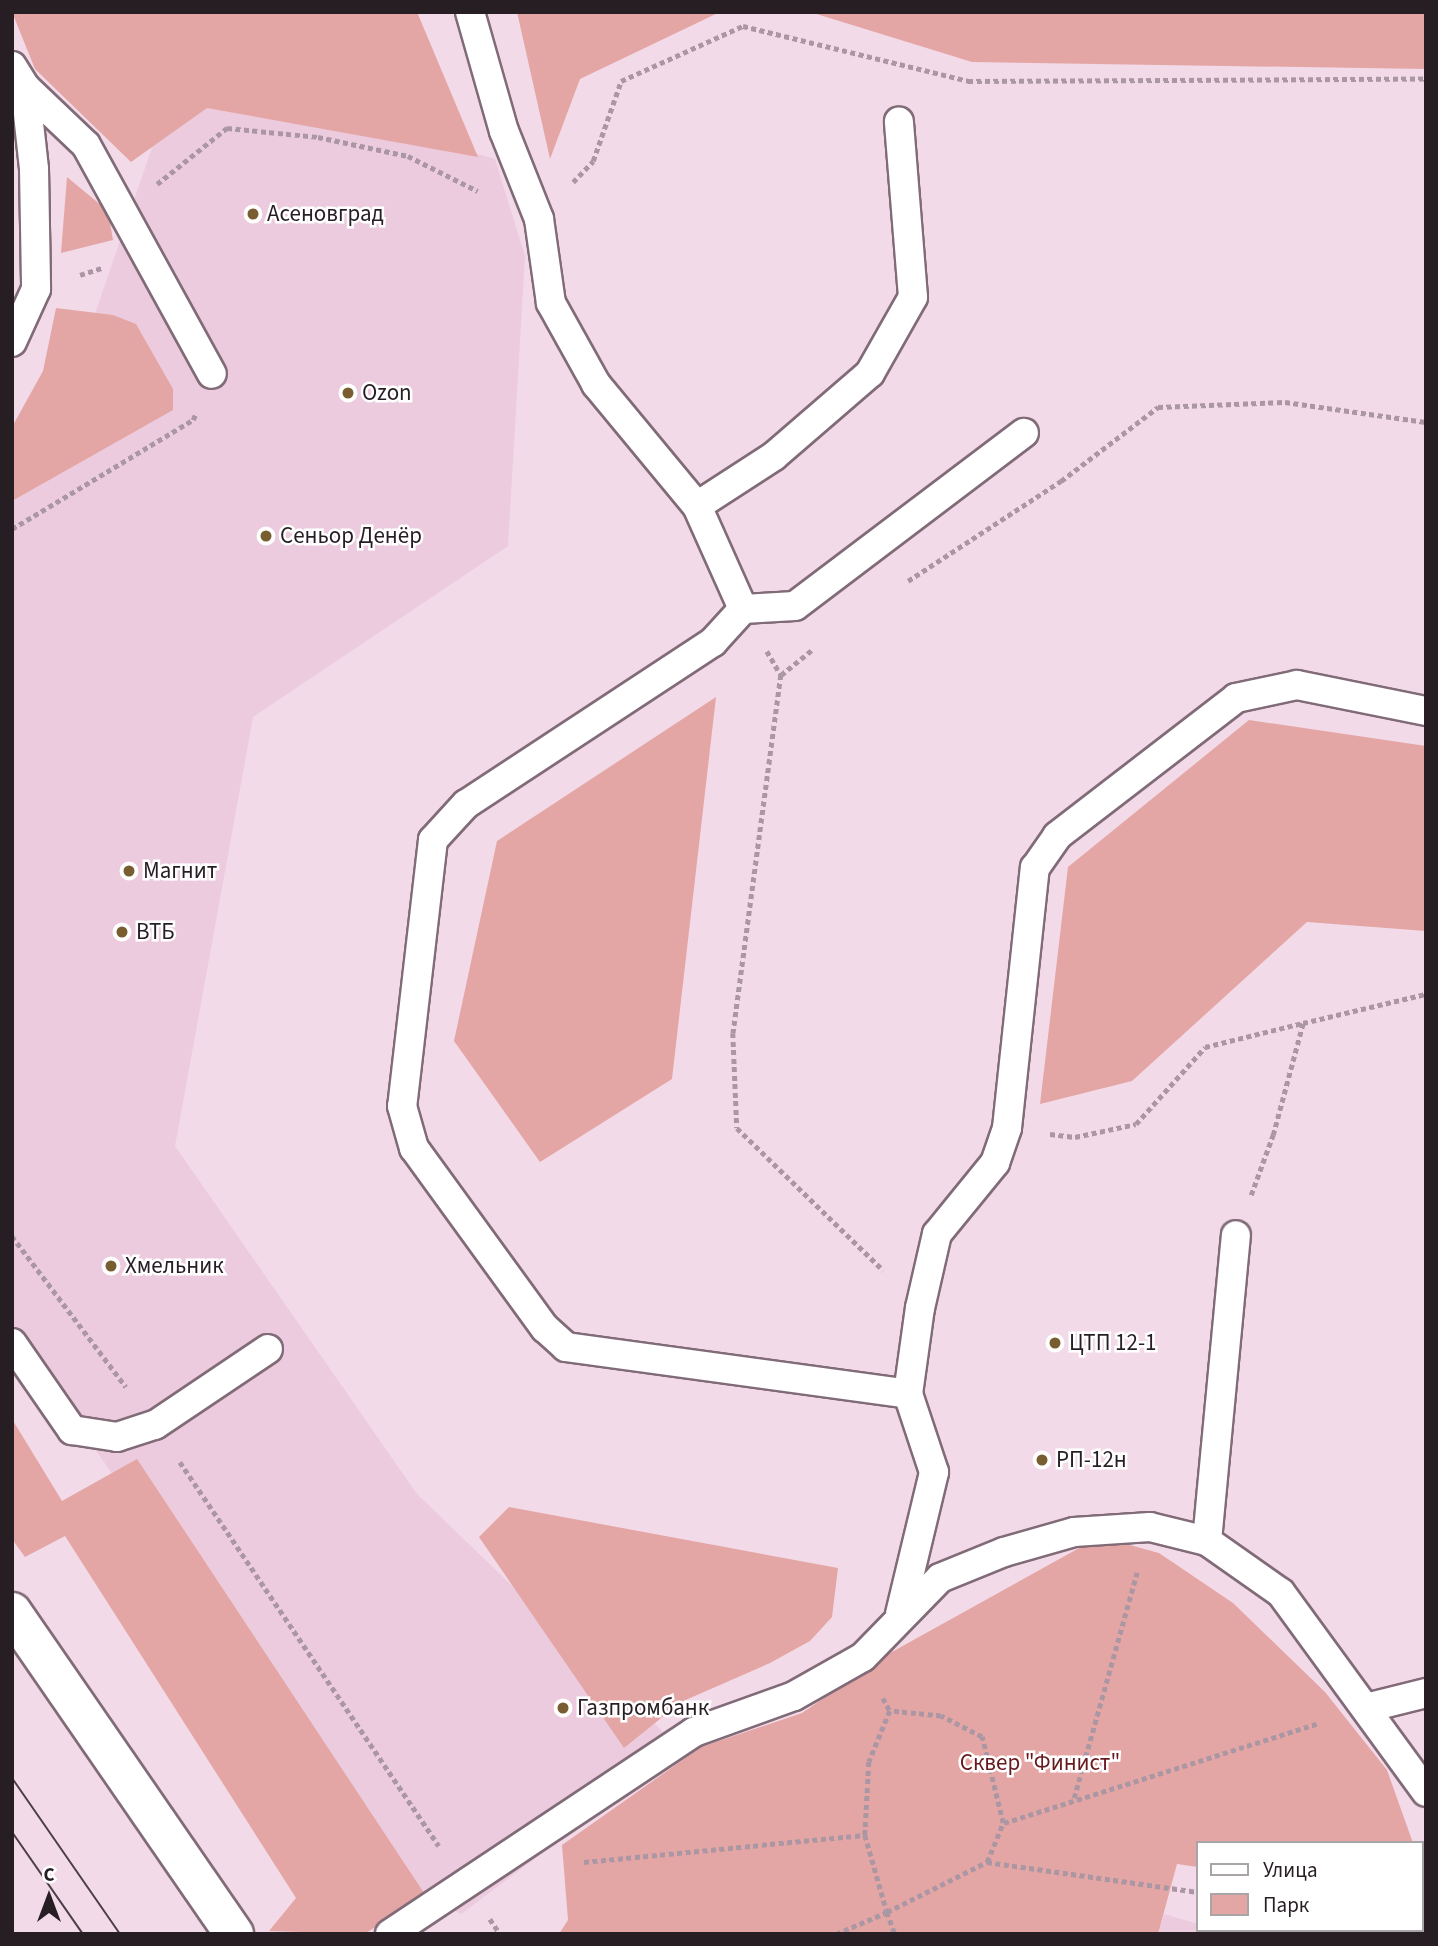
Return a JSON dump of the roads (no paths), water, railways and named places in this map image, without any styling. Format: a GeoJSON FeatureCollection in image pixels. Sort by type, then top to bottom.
{"type":"FeatureCollection","features":[{"type":"Feature","properties":{"kind":"street"},"geometry":{"type":"LineString","coordinates":[[12,1612],[234,1934]]}},
{"type":"Feature","properties":{"kind":"lane"},"geometry":{"type":"LineString","coordinates":[[470,12],[504,131],[539,219],[551,303],[596,384],[697,506],[743,609]]}},
{"type":"Feature","properties":{"kind":"lane"},"geometry":{"type":"LineString","coordinates":[[19,77],[86,145],[147,248],[212,374]]}},
{"type":"Feature","properties":{"kind":"lane"},"geometry":{"type":"LineString","coordinates":[[12,342],[36,289],[34,169],[19,77]]}},
{"type":"Feature","properties":{"kind":"lane"},"geometry":{"type":"LineString","coordinates":[[697,506],[774,456],[870,373],[913,297],[899,122]]}},
{"type":"Feature","properties":{"kind":"lane"},"geometry":{"type":"LineString","coordinates":[[908,1394],[566,1346],[545,1328],[414,1148],[402,1106],[433,840],[466,804],[713,642],[743,609],[795,606],[1024,433]]}},
{"type":"Feature","properties":{"kind":"lane"},"geometry":{"type":"LineString","coordinates":[[901,1615],[934,1472],[908,1394],[920,1308],[937,1234],[995,1163],[1007,1128],[1035,868],[1057,836],[1236,698],[1297,685],[1426,711]]}},
{"type":"Feature","properties":{"kind":"lane"},"geometry":{"type":"LineString","coordinates":[[1208,1541],[1236,1235]]}},
{"type":"Feature","properties":{"kind":"lane"},"geometry":{"type":"LineString","coordinates":[[12,1343],[72,1430],[117,1437],[155,1425],[268,1349]]}},
{"type":"Feature","properties":{"kind":"lane"},"geometry":{"type":"LineString","coordinates":[[390,1934],[694,1732],[794,1696],[863,1657],[901,1615],[940,1578],[1004,1552],[1074,1532],[1150,1527],[1208,1541],[1281,1593],[1426,1792]]}},
{"type":"Feature","properties":{"kind":"lane"},"geometry":{"type":"LineString","coordinates":[[1366,1708],[1426,1693]]}},
{"type":"Feature","properties":{"kind":"tram line"},"geometry":{"type":"LineString","coordinates":[[12,1778],[120,1934]]}},
{"type":"Feature","properties":{"kind":"tram line"},"geometry":{"type":"LineString","coordinates":[[12,1832],[83,1934]]}},
{"type":"Feature","properties":{"kind":"place","name":"Асеновград"},"geometry":{"type":"Point","coordinates":[253,214]}},
{"type":"Feature","properties":{"kind":"place","name":"Ozon"},"geometry":{"type":"Point","coordinates":[348,393]}},
{"type":"Feature","properties":{"kind":"place","name":"Сеньор Денёр"},"geometry":{"type":"Point","coordinates":[266,536]}},
{"type":"Feature","properties":{"kind":"place","name":"Магнит"},"geometry":{"type":"Point","coordinates":[129,871]}},
{"type":"Feature","properties":{"kind":"place","name":"ВТБ"},"geometry":{"type":"Point","coordinates":[122,932]}},
{"type":"Feature","properties":{"kind":"place","name":"Хмельник"},"geometry":{"type":"Point","coordinates":[111,1266]}},
{"type":"Feature","properties":{"kind":"place","name":"ЦТП 12-1"},"geometry":{"type":"Point","coordinates":[1055,1343]}},
{"type":"Feature","properties":{"kind":"place","name":"РП-12н"},"geometry":{"type":"Point","coordinates":[1042,1460]}},
{"type":"Feature","properties":{"kind":"place","name":"Газпромбанк"},"geometry":{"type":"Point","coordinates":[563,1708]}},
{"type":"Feature","properties":{"kind":"park label","name":"Сквер \"Финист\""},"geometry":{"type":"Point","coordinates":[1040,1763]}}]}
